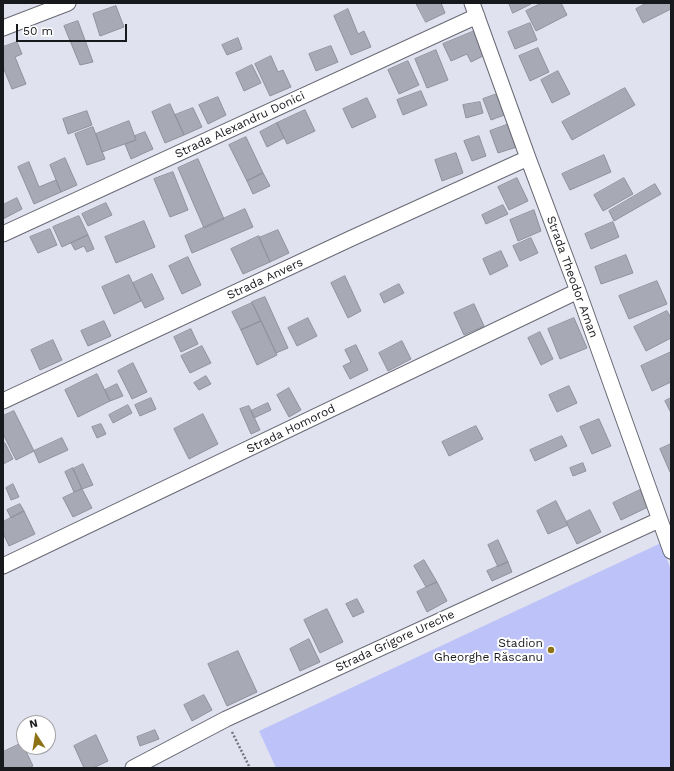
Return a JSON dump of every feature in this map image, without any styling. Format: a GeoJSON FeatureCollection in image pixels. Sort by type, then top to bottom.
{"type":"FeatureCollection","features":[{"type":"Feature","properties":{"kind":"street"},"geometry":{"type":"LineString","coordinates":[[3,28],[68,3]]}},
{"type":"Feature","properties":{"kind":"street","name":"Strada Theodor Aman"},"geometry":{"type":"LineString","coordinates":[[474,10],[578,291],[671,550]]}},
{"type":"Feature","properties":{"kind":"street","name":"Strada Alexandru Donici"},"geometry":{"type":"LineString","coordinates":[[3,234],[474,10]]}},
{"type":"Feature","properties":{"kind":"street","name":"Strada Anvers"},"geometry":{"type":"LineString","coordinates":[[3,401],[345,241],[528,158]]}},
{"type":"Feature","properties":{"kind":"street","name":"Strada Homorod"},"geometry":{"type":"LineString","coordinates":[[3,566],[578,291]]}},
{"type":"Feature","properties":{"kind":"street","name":"Strada Grigore Ureche"},"geometry":{"type":"LineString","coordinates":[[133,768],[226,719],[660,520]]}},
{"type":"Feature","properties":{"kind":"path"},"geometry":{"type":"LineString","coordinates":[[226,719],[250,768]]}},
{"type":"Feature","properties":{"kind":"shaded area","name":"Stadion Gheorghe Răscanu"},"geometry":{"type":"Polygon","coordinates":[[[661,543],[671,570],[671,768],[276,768],[259,731],[661,543]]]}},
{"type":"Feature","properties":{"kind":"building"},"geometry":{"type":"Polygon","coordinates":[[[416,3],[441,3],[445,13],[426,22],[416,3]]]}},
{"type":"Feature","properties":{"kind":"building"},"geometry":{"type":"Polygon","coordinates":[[[509,3],[531,3],[531,4],[513,13],[509,3]]]}},
{"type":"Feature","properties":{"kind":"building"},"geometry":{"type":"Polygon","coordinates":[[[542,3],[561,3],[567,15],[536,31],[526,11],[542,3]]]}},
{"type":"Feature","properties":{"kind":"building"},"geometry":{"type":"Polygon","coordinates":[[[647,3],[671,3],[671,9],[643,23],[636,9],[647,3]]]}},
{"type":"Feature","properties":{"kind":"building"},"geometry":{"type":"Polygon","coordinates":[[[116,6],[124,27],[100,36],[93,14],[116,6]]]}},
{"type":"Feature","properties":{"kind":"building"},"geometry":{"type":"Polygon","coordinates":[[[348,9],[358,34],[364,31],[371,47],[351,55],[334,16],[348,9]]]}},
{"type":"Feature","properties":{"kind":"building"},"geometry":{"type":"Polygon","coordinates":[[[78,21],[93,62],[80,65],[64,26],[78,21]]]}},
{"type":"Feature","properties":{"kind":"building"},"geometry":{"type":"Polygon","coordinates":[[[530,23],[537,40],[515,49],[508,32],[530,23]]]}},
{"type":"Feature","properties":{"kind":"building"},"geometry":{"type":"Polygon","coordinates":[[[477,30],[487,54],[471,62],[467,54],[451,61],[443,44],[477,30]]]}},
{"type":"Feature","properties":{"kind":"building"},"geometry":{"type":"Polygon","coordinates":[[[238,38],[242,49],[227,55],[222,45],[238,38]]]}},
{"type":"Feature","properties":{"kind":"building"},"geometry":{"type":"Polygon","coordinates":[[[17,42],[22,54],[15,57],[26,84],[12,89],[3,67],[3,47],[17,42]]]}},
{"type":"Feature","properties":{"kind":"building"},"geometry":{"type":"Polygon","coordinates":[[[331,46],[338,62],[316,71],[309,54],[331,46]]]}},
{"type":"Feature","properties":{"kind":"building"},"geometry":{"type":"Polygon","coordinates":[[[538,48],[549,72],[530,81],[519,56],[538,48]]]}},
{"type":"Feature","properties":{"kind":"building"},"geometry":{"type":"Polygon","coordinates":[[[436,50],[448,80],[427,88],[415,59],[436,50]]]}},
{"type":"Feature","properties":{"kind":"building"},"geometry":{"type":"Polygon","coordinates":[[[271,56],[278,72],[283,70],[291,87],[270,96],[255,64],[271,56]]]}},
{"type":"Feature","properties":{"kind":"building"},"geometry":{"type":"Polygon","coordinates":[[[408,61],[419,85],[399,94],[388,70],[408,61]]]}},
{"type":"Feature","properties":{"kind":"building"},"geometry":{"type":"Polygon","coordinates":[[[252,65],[261,83],[244,91],[236,73],[252,65]]]}},
{"type":"Feature","properties":{"kind":"building"},"geometry":{"type":"Polygon","coordinates":[[[558,71],[570,94],[552,103],[541,80],[558,71]]]}},
{"type":"Feature","properties":{"kind":"building"},"geometry":{"type":"Polygon","coordinates":[[[625,88],[635,105],[572,140],[562,122],[625,88]]]}},
{"type":"Feature","properties":{"kind":"building"},"geometry":{"type":"Polygon","coordinates":[[[421,91],[427,105],[403,115],[397,100],[421,91]]]}},
{"type":"Feature","properties":{"kind":"building"},"geometry":{"type":"Polygon","coordinates":[[[500,93],[507,114],[491,120],[483,99],[500,93]]]}},
{"type":"Feature","properties":{"kind":"building"},"geometry":{"type":"Polygon","coordinates":[[[218,97],[226,115],[208,124],[199,105],[218,97]]]}},
{"type":"Feature","properties":{"kind":"building"},"geometry":{"type":"Polygon","coordinates":[[[367,98],[376,117],[352,128],[343,109],[367,98]]]}},
{"type":"Feature","properties":{"kind":"building"},"geometry":{"type":"Polygon","coordinates":[[[480,102],[483,113],[466,118],[463,105],[480,102]]]}},
{"type":"Feature","properties":{"kind":"building"},"geometry":{"type":"Polygon","coordinates":[[[170,104],[184,135],[165,143],[152,112],[170,104]]]}},
{"type":"Feature","properties":{"kind":"building"},"geometry":{"type":"Polygon","coordinates":[[[193,108],[202,127],[184,135],[175,115],[193,108]]]}},
{"type":"Feature","properties":{"kind":"building"},"geometry":{"type":"Polygon","coordinates":[[[305,110],[315,131],[287,144],[277,123],[305,110]]]}},
{"type":"Feature","properties":{"kind":"building"},"geometry":{"type":"Polygon","coordinates":[[[87,111],[92,125],[68,134],[63,119],[87,111]]]}},
{"type":"Feature","properties":{"kind":"building"},"geometry":{"type":"Polygon","coordinates":[[[129,121],[136,140],[102,152],[96,134],[129,121]]]}},
{"type":"Feature","properties":{"kind":"building"},"geometry":{"type":"Polygon","coordinates":[[[277,123],[284,138],[267,147],[260,132],[277,123]]]}},
{"type":"Feature","properties":{"kind":"building"},"geometry":{"type":"Polygon","coordinates":[[[512,123],[520,146],[498,153],[490,131],[512,123]]]}},
{"type":"Feature","properties":{"kind":"building"},"geometry":{"type":"Polygon","coordinates":[[[93,127],[105,159],[87,165],[75,134],[93,127]]]}},
{"type":"Feature","properties":{"kind":"building"},"geometry":{"type":"Polygon","coordinates":[[[145,132],[153,149],[131,159],[125,144],[136,140],[135,136],[145,132]]]}},
{"type":"Feature","properties":{"kind":"building"},"geometry":{"type":"Polygon","coordinates":[[[479,136],[486,156],[472,161],[464,141],[479,136]]]}},
{"type":"Feature","properties":{"kind":"building"},"geometry":{"type":"Polygon","coordinates":[[[246,137],[263,173],[247,181],[229,145],[246,137]]]}},
{"type":"Feature","properties":{"kind":"building"},"geometry":{"type":"Polygon","coordinates":[[[456,153],[463,173],[442,181],[435,160],[456,153]]]}},
{"type":"Feature","properties":{"kind":"building"},"geometry":{"type":"Polygon","coordinates":[[[604,155],[611,172],[570,190],[562,174],[604,155]]]}},
{"type":"Feature","properties":{"kind":"building"},"geometry":{"type":"Polygon","coordinates":[[[65,158],[77,185],[61,192],[50,165],[65,158]]]}},
{"type":"Feature","properties":{"kind":"building"},"geometry":{"type":"Polygon","coordinates":[[[198,159],[224,219],[204,228],[178,168],[198,159]]]}},
{"type":"Feature","properties":{"kind":"building"},"geometry":{"type":"Polygon","coordinates":[[[29,162],[39,187],[56,180],[61,192],[34,204],[18,167],[29,162]]]}},
{"type":"Feature","properties":{"kind":"building"},"geometry":{"type":"Polygon","coordinates":[[[173,172],[188,210],[170,217],[154,179],[173,172]]]}},
{"type":"Feature","properties":{"kind":"building"},"geometry":{"type":"Polygon","coordinates":[[[263,173],[270,186],[253,194],[247,181],[263,173]]]}},
{"type":"Feature","properties":{"kind":"building"},"geometry":{"type":"Polygon","coordinates":[[[517,178],[528,201],[509,210],[498,187],[517,178]]]}},
{"type":"Feature","properties":{"kind":"building"},"geometry":{"type":"Polygon","coordinates":[[[624,178],[633,194],[603,211],[594,195],[624,178]]]}},
{"type":"Feature","properties":{"kind":"building"},"geometry":{"type":"Polygon","coordinates":[[[655,184],[661,194],[614,221],[609,211],[655,184]]]}},
{"type":"Feature","properties":{"kind":"building"},"geometry":{"type":"Polygon","coordinates":[[[17,198],[22,209],[3,219],[3,205],[17,198]]]}},
{"type":"Feature","properties":{"kind":"building"},"geometry":{"type":"Polygon","coordinates":[[[106,203],[112,215],[88,226],[82,214],[106,203]]]}},
{"type":"Feature","properties":{"kind":"building"},"geometry":{"type":"Polygon","coordinates":[[[503,205],[508,214],[486,224],[482,215],[503,205]]]}},
{"type":"Feature","properties":{"kind":"building"},"geometry":{"type":"Polygon","coordinates":[[[245,209],[253,227],[192,253],[185,236],[245,209]]]}},
{"type":"Feature","properties":{"kind":"building"},"geometry":{"type":"Polygon","coordinates":[[[534,210],[541,231],[518,241],[510,220],[534,210]]]}},
{"type":"Feature","properties":{"kind":"building"},"geometry":{"type":"Polygon","coordinates":[[[79,216],[88,235],[62,247],[53,227],[79,216]]]}},
{"type":"Feature","properties":{"kind":"building"},"geometry":{"type":"Polygon","coordinates":[[[144,221],[155,247],[116,263],[105,237],[144,221]]]}},
{"type":"Feature","properties":{"kind":"building"},"geometry":{"type":"Polygon","coordinates":[[[613,222],[619,237],[591,249],[585,234],[613,222]]]}},
{"type":"Feature","properties":{"kind":"building"},"geometry":{"type":"Polygon","coordinates":[[[50,229],[57,245],[38,253],[30,237],[50,229]]]}},
{"type":"Feature","properties":{"kind":"building"},"geometry":{"type":"Polygon","coordinates":[[[278,230],[289,253],[270,262],[259,238],[278,230]]]}},
{"type":"Feature","properties":{"kind":"building"},"geometry":{"type":"Polygon","coordinates":[[[88,235],[94,249],[87,252],[84,246],[75,250],[71,243],[88,235]]]}},
{"type":"Feature","properties":{"kind":"building"},"geometry":{"type":"Polygon","coordinates":[[[259,236],[270,262],[243,274],[231,249],[259,236]]]}},
{"type":"Feature","properties":{"kind":"building"},"geometry":{"type":"Polygon","coordinates":[[[531,238],[538,253],[520,261],[513,246],[531,238]]]}},
{"type":"Feature","properties":{"kind":"building"},"geometry":{"type":"Polygon","coordinates":[[[501,251],[508,266],[490,275],[483,259],[501,251]]]}},
{"type":"Feature","properties":{"kind":"building"},"geometry":{"type":"Polygon","coordinates":[[[626,255],[633,273],[601,284],[595,267],[626,255]]]}},
{"type":"Feature","properties":{"kind":"building"},"geometry":{"type":"Polygon","coordinates":[[[188,257],[201,285],[182,294],[169,266],[188,257]]]}},
{"type":"Feature","properties":{"kind":"building"},"geometry":{"type":"Polygon","coordinates":[[[152,274],[164,299],[145,308],[133,283],[152,274]]]}},
{"type":"Feature","properties":{"kind":"building"},"geometry":{"type":"Polygon","coordinates":[[[129,275],[141,301],[114,314],[102,287],[129,275]]]}},
{"type":"Feature","properties":{"kind":"building"},"geometry":{"type":"Polygon","coordinates":[[[345,276],[361,311],[348,318],[331,283],[345,276]]]}},
{"type":"Feature","properties":{"kind":"building"},"geometry":{"type":"Polygon","coordinates":[[[657,281],[667,304],[629,319],[619,296],[657,281]]]}},
{"type":"Feature","properties":{"kind":"building"},"geometry":{"type":"Polygon","coordinates":[[[399,284],[404,293],[384,303],[380,294],[399,284]]]}},
{"type":"Feature","properties":{"kind":"building"},"geometry":{"type":"Polygon","coordinates":[[[265,297],[288,348],[276,353],[252,302],[265,297]]]}},
{"type":"Feature","properties":{"kind":"building"},"geometry":{"type":"Polygon","coordinates":[[[252,303],[261,321],[241,330],[232,312],[252,303]]]}},
{"type":"Feature","properties":{"kind":"building"},"geometry":{"type":"Polygon","coordinates":[[[474,304],[484,326],[464,335],[454,313],[474,304]]]}},
{"type":"Feature","properties":{"kind":"building"},"geometry":{"type":"Polygon","coordinates":[[[667,311],[671,318],[671,338],[646,351],[634,327],[667,311]]]}},
{"type":"Feature","properties":{"kind":"building"},"geometry":{"type":"Polygon","coordinates":[[[308,318],[317,336],[297,346],[288,328],[308,318]]]}},
{"type":"Feature","properties":{"kind":"building"},"geometry":{"type":"Polygon","coordinates":[[[574,318],[587,348],[560,359],[548,329],[574,318]]]}},
{"type":"Feature","properties":{"kind":"building"},"geometry":{"type":"Polygon","coordinates":[[[104,321],[111,336],[88,346],[81,331],[104,321]]]}},
{"type":"Feature","properties":{"kind":"building"},"geometry":{"type":"Polygon","coordinates":[[[261,321],[277,355],[257,365],[241,330],[261,321]]]}},
{"type":"Feature","properties":{"kind":"building"},"geometry":{"type":"Polygon","coordinates":[[[191,329],[198,344],[181,352],[174,337],[191,329]]]}},
{"type":"Feature","properties":{"kind":"building"},"geometry":{"type":"Polygon","coordinates":[[[540,332],[553,359],[541,365],[528,338],[540,332]]]}},
{"type":"Feature","properties":{"kind":"building"},"geometry":{"type":"Polygon","coordinates":[[[53,340],[62,360],[40,370],[31,350],[53,340]]]}},
{"type":"Feature","properties":{"kind":"building"},"geometry":{"type":"Polygon","coordinates":[[[402,341],[411,359],[388,371],[379,353],[402,341]]]}},
{"type":"Feature","properties":{"kind":"building"},"geometry":{"type":"Polygon","coordinates":[[[356,345],[368,370],[350,379],[343,366],[351,362],[345,350],[356,345]]]}},
{"type":"Feature","properties":{"kind":"building"},"geometry":{"type":"Polygon","coordinates":[[[202,346],[211,363],[190,373],[181,356],[202,346]]]}},
{"type":"Feature","properties":{"kind":"building"},"geometry":{"type":"Polygon","coordinates":[[[671,352],[671,382],[652,391],[641,366],[671,352]]]}},
{"type":"Feature","properties":{"kind":"building"},"geometry":{"type":"Polygon","coordinates":[[[133,363],[147,392],[132,399],[118,371],[133,363]]]}},
{"type":"Feature","properties":{"kind":"building"},"geometry":{"type":"Polygon","coordinates":[[[97,374],[110,401],[78,417],[65,390],[97,374]]]}},
{"type":"Feature","properties":{"kind":"building"},"geometry":{"type":"Polygon","coordinates":[[[206,376],[211,384],[199,390],[194,383],[206,376]]]}},
{"type":"Feature","properties":{"kind":"building"},"geometry":{"type":"Polygon","coordinates":[[[117,384],[123,396],[110,401],[105,390],[117,384]]]}},
{"type":"Feature","properties":{"kind":"building"},"geometry":{"type":"Polygon","coordinates":[[[569,386],[577,403],[557,412],[549,395],[569,386]]]}},
{"type":"Feature","properties":{"kind":"building"},"geometry":{"type":"Polygon","coordinates":[[[289,388],[301,410],[289,417],[277,395],[289,388]]]}},
{"type":"Feature","properties":{"kind":"building"},"geometry":{"type":"Polygon","coordinates":[[[151,398],[156,409],[140,416],[135,405],[151,398]]]}},
{"type":"Feature","properties":{"kind":"building"},"geometry":{"type":"Polygon","coordinates":[[[671,398],[671,413],[665,401],[671,398]]]}},
{"type":"Feature","properties":{"kind":"building"},"geometry":{"type":"Polygon","coordinates":[[[268,403],[271,410],[254,418],[251,411],[268,403]]]}},
{"type":"Feature","properties":{"kind":"building"},"geometry":{"type":"Polygon","coordinates":[[[128,405],[132,413],[113,423],[109,415],[128,405]]]}},
{"type":"Feature","properties":{"kind":"building"},"geometry":{"type":"Polygon","coordinates":[[[249,406],[260,430],[251,434],[240,409],[249,406]]]}},
{"type":"Feature","properties":{"kind":"building"},"geometry":{"type":"Polygon","coordinates":[[[14,411],[34,451],[16,460],[3,434],[3,416],[14,411]]]}},
{"type":"Feature","properties":{"kind":"building"},"geometry":{"type":"Polygon","coordinates":[[[203,414],[218,444],[189,459],[174,429],[203,414]]]}},
{"type":"Feature","properties":{"kind":"building"},"geometry":{"type":"Polygon","coordinates":[[[599,419],[611,446],[592,454],[580,427],[599,419]]]}},
{"type":"Feature","properties":{"kind":"building"},"geometry":{"type":"Polygon","coordinates":[[[101,424],[106,434],[97,438],[92,427],[101,424]]]}},
{"type":"Feature","properties":{"kind":"building"},"geometry":{"type":"Polygon","coordinates":[[[476,426],[483,439],[449,456],[442,442],[476,426]]]}},
{"type":"Feature","properties":{"kind":"building"},"geometry":{"type":"Polygon","coordinates":[[[562,436],[567,446],[535,461],[530,450],[562,436]]]}},
{"type":"Feature","properties":{"kind":"building"},"geometry":{"type":"Polygon","coordinates":[[[62,438],[68,450],[39,463],[34,451],[62,438]]]}},
{"type":"Feature","properties":{"kind":"building"},"geometry":{"type":"Polygon","coordinates":[[[5,443],[13,459],[3,464],[3,444],[5,443]]]}},
{"type":"Feature","properties":{"kind":"building"},"geometry":{"type":"Polygon","coordinates":[[[671,444],[671,471],[670,472],[660,449],[671,444]]]}},
{"type":"Feature","properties":{"kind":"building"},"geometry":{"type":"Polygon","coordinates":[[[583,463],[586,471],[573,476],[570,468],[583,463]]]}},
{"type":"Feature","properties":{"kind":"building"},"geometry":{"type":"Polygon","coordinates":[[[83,464],[93,485],[82,489],[73,469],[83,464]]]}},
{"type":"Feature","properties":{"kind":"building"},"geometry":{"type":"Polygon","coordinates":[[[73,468],[82,489],[74,492],[65,472],[73,468]]]}},
{"type":"Feature","properties":{"kind":"building"},"geometry":{"type":"Polygon","coordinates":[[[13,484],[19,497],[11,500],[6,488],[13,484]]]}},
{"type":"Feature","properties":{"kind":"building"},"geometry":{"type":"Polygon","coordinates":[[[82,489],[92,508],[73,517],[63,498],[82,489]]]}},
{"type":"Feature","properties":{"kind":"building"},"geometry":{"type":"Polygon","coordinates":[[[640,490],[648,507],[621,520],[613,503],[640,490]]]}},
{"type":"Feature","properties":{"kind":"building"},"geometry":{"type":"Polygon","coordinates":[[[556,501],[568,525],[548,534],[537,511],[556,501]]]}},
{"type":"Feature","properties":{"kind":"building"},"geometry":{"type":"Polygon","coordinates":[[[20,504],[24,511],[11,518],[7,510],[20,504]]]}},
{"type":"Feature","properties":{"kind":"building"},"geometry":{"type":"Polygon","coordinates":[[[590,510],[601,532],[577,544],[566,522],[590,510]]]}},
{"type":"Feature","properties":{"kind":"building"},"geometry":{"type":"Polygon","coordinates":[[[24,511],[35,534],[9,546],[3,533],[3,522],[24,511]]]}},
{"type":"Feature","properties":{"kind":"building"},"geometry":{"type":"Polygon","coordinates":[[[498,540],[508,562],[498,567],[488,545],[498,540]]]}},
{"type":"Feature","properties":{"kind":"building"},"geometry":{"type":"Polygon","coordinates":[[[424,560],[437,582],[426,587],[414,566],[424,560]]]}},
{"type":"Feature","properties":{"kind":"building"},"geometry":{"type":"Polygon","coordinates":[[[508,562],[512,572],[492,581],[487,571],[508,562]]]}},
{"type":"Feature","properties":{"kind":"building"},"geometry":{"type":"Polygon","coordinates":[[[437,582],[447,601],[427,612],[417,592],[437,582]]]}},
{"type":"Feature","properties":{"kind":"building"},"geometry":{"type":"Polygon","coordinates":[[[357,599],[364,612],[353,617],[346,604],[357,599]]]}},
{"type":"Feature","properties":{"kind":"building"},"geometry":{"type":"Polygon","coordinates":[[[327,609],[343,642],[320,653],[304,620],[327,609]]]}},
{"type":"Feature","properties":{"kind":"building"},"geometry":{"type":"Polygon","coordinates":[[[309,639],[320,662],[300,671],[290,649],[309,639]]]}},
{"type":"Feature","properties":{"kind":"building"},"geometry":{"type":"Polygon","coordinates":[[[238,651],[257,692],[227,706],[208,664],[238,651]]]}},
{"type":"Feature","properties":{"kind":"building"},"geometry":{"type":"Polygon","coordinates":[[[204,695],[212,710],[192,721],[184,705],[204,695]]]}},
{"type":"Feature","properties":{"kind":"building"},"geometry":{"type":"Polygon","coordinates":[[[155,730],[159,739],[140,746],[137,737],[155,730]]]}},
{"type":"Feature","properties":{"kind":"building"},"geometry":{"type":"Polygon","coordinates":[[[96,735],[108,761],[93,768],[84,768],[74,746],[96,735]]]}},
{"type":"Feature","properties":{"kind":"building"},"geometry":{"type":"Polygon","coordinates":[[[16,746],[16,755],[28,755],[33,766],[28,768],[3,768],[3,752],[16,746]]]}},
{"type":"Feature","properties":{"kind":"place","name":"Stadion Gheorghe Răscanu"},"geometry":{"type":"Point","coordinates":[551,650]}}]}
